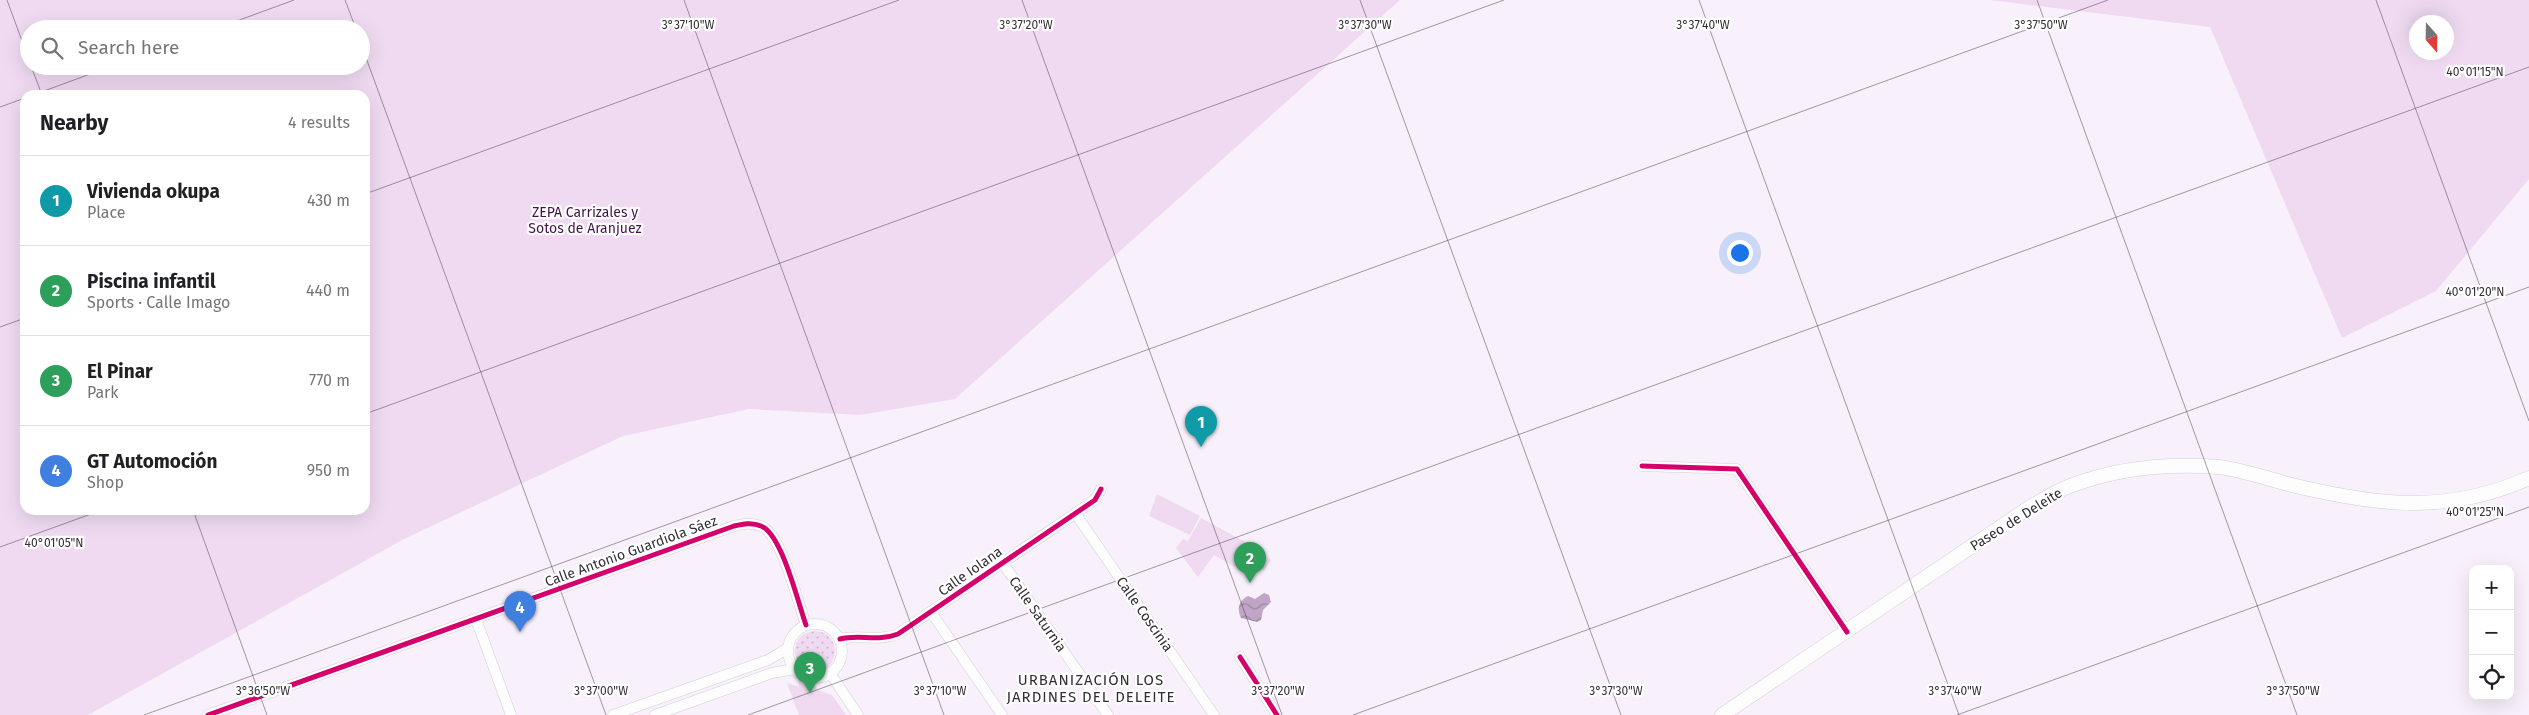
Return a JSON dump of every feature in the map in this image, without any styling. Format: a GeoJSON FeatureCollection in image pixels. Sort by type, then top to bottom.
{"type":"FeatureCollection","features":[{"type":"Feature","properties":{"kind":"main road","name":"Paseo de Deleite"},"geometry":{"type":"LineString","coordinates":[[1722,715],[2030,507],[2068,486],[2131,468],[2159,465],[2221,468],[2351,499],[2390,503],[2431,504],[2470,498],[2508,488],[2529,478]]}},
{"type":"Feature","properties":{"kind":"street"},"geometry":{"type":"LineString","coordinates":[[1642,466],[1737,469],[1847,632]]}},
{"type":"Feature","properties":{"kind":"street","name":"Calle Iolana"},"geometry":{"type":"LineString","coordinates":[[840,639],[848,637],[885,639],[898,634],[1095,500],[1101,489]]}},
{"type":"Feature","properties":{"kind":"street","name":"Calle Coscinia"},"geometry":{"type":"LineString","coordinates":[[1076,513],[1214,715]]}},
{"type":"Feature","properties":{"kind":"street","name":"Calle Antonio Guardiola Sáez"},"geometry":{"type":"LineString","coordinates":[[208,715],[734,526],[748,523],[762,526],[768,530],[778,544],[806,625]]}},
{"type":"Feature","properties":{"kind":"street","name":"Calle Saturnia"},"geometry":{"type":"LineString","coordinates":[[1002,562],[1108,715]]}},
{"type":"Feature","properties":{"kind":"street"},"geometry":{"type":"LineString","coordinates":[[931,612],[1002,715]]}},
{"type":"Feature","properties":{"kind":"street"},"geometry":{"type":"LineString","coordinates":[[476,619],[510,715]]}},
{"type":"Feature","properties":{"kind":"street"},"geometry":{"type":"LineString","coordinates":[[814,624],[829,627],[840,639],[842,654],[836,668],[830,673],[816,678],[808,677],[795,670],[788,656],[788,648],[794,634],[806,625],[814,624]]}},
{"type":"Feature","properties":{"kind":"street"},"geometry":{"type":"LineString","coordinates":[[612,715],[768,660],[788,648]]}},
{"type":"Feature","properties":{"kind":"street"},"geometry":{"type":"LineString","coordinates":[[1240,657],[1277,715]]}},
{"type":"Feature","properties":{"kind":"street"},"geometry":{"type":"LineString","coordinates":[[655,715],[772,673],[795,670]]}},
{"type":"Feature","properties":{"kind":"street"},"geometry":{"type":"LineString","coordinates":[[830,673],[858,715]]}},
{"type":"Feature","properties":{"kind":"green space","name":"ZEPA Carrizales y Sotos de Aranjuez"},"geometry":{"type":"Polygon","coordinates":[[[0,0],[1400,0],[955,399],[860,415],[749,409],[623,436],[404,539],[88,715],[0,715],[0,0]]]}},
{"type":"Feature","properties":{"kind":"green space"},"geometry":{"type":"Polygon","coordinates":[[[1990,0],[2529,0],[2529,179],[2436,291],[2342,338],[2210,27],[1990,0]]]}},
{"type":"Feature","properties":{"kind":"green space"},"geometry":{"type":"Polygon","coordinates":[[[1157,494],[1200,516],[1190,535],[1149,516],[1157,494]]]}},
{"type":"Feature","properties":{"kind":"green space"},"geometry":{"type":"Polygon","coordinates":[[[1201,518],[1249,544],[1235,567],[1214,555],[1198,577],[1176,548],[1183,539],[1188,541],[1201,518]]]}},
{"type":"Feature","properties":{"kind":"green space"},"geometry":{"type":"Polygon","coordinates":[[[1255,549],[1271,560],[1264,571],[1247,560],[1255,549]]]}},
{"type":"Feature","properties":{"kind":"green space"},"geometry":{"type":"Polygon","coordinates":[[[815,631],[829,637],[835,651],[829,665],[815,671],[801,665],[795,651],[801,637],[815,631]]]}},
{"type":"Feature","properties":{"kind":"green space"},"geometry":{"type":"Polygon","coordinates":[[[798,672],[820,691],[832,695],[846,715],[799,715],[787,683],[799,687],[798,672]]]}},
{"type":"Feature","properties":{"kind":"water"},"geometry":{"type":"Polygon","coordinates":[[[1264,593],[1269,595],[1271,602],[1263,610],[1261,620],[1257,622],[1241,618],[1239,608],[1242,600],[1248,596],[1255,599],[1264,593]]]}},
{"type":"Feature","properties":{"kind":"cycle path"},"geometry":{"type":"LineString","coordinates":[[1642,466],[1737,469],[1847,632]]}},
{"type":"Feature","properties":{"kind":"cycle path"},"geometry":{"type":"LineString","coordinates":[[840,639],[854,637],[876,638],[898,634],[1095,500],[1101,489]]}},
{"type":"Feature","properties":{"kind":"cycle path"},"geometry":{"type":"LineString","coordinates":[[208,715],[744,524],[761,526],[769,532],[776,542],[788,570],[806,625]]}},
{"type":"Feature","properties":{"kind":"cycle path"},"geometry":{"type":"LineString","coordinates":[[1240,657],[1277,715]]}},
{"type":"Feature","properties":{"kind":"place","name":"Vivienda okupa"},"geometry":{"type":"Point","coordinates":[1201,447]}},
{"type":"Feature","properties":{"kind":"place","name":"Piscina infantil"},"geometry":{"type":"Point","coordinates":[1250,583]}},
{"type":"Feature","properties":{"kind":"place","name":"GT Automoción"},"geometry":{"type":"Point","coordinates":[520,632]}},
{"type":"Feature","properties":{"kind":"place","name":"El Pinar"},"geometry":{"type":"Point","coordinates":[810,693]}},
{"type":"Feature","properties":{"kind":"district","name":"URBANIZACIÓN LOS JARDINES DEL DELEITE"},"geometry":{"type":"Point","coordinates":[1091,688]}}]}
